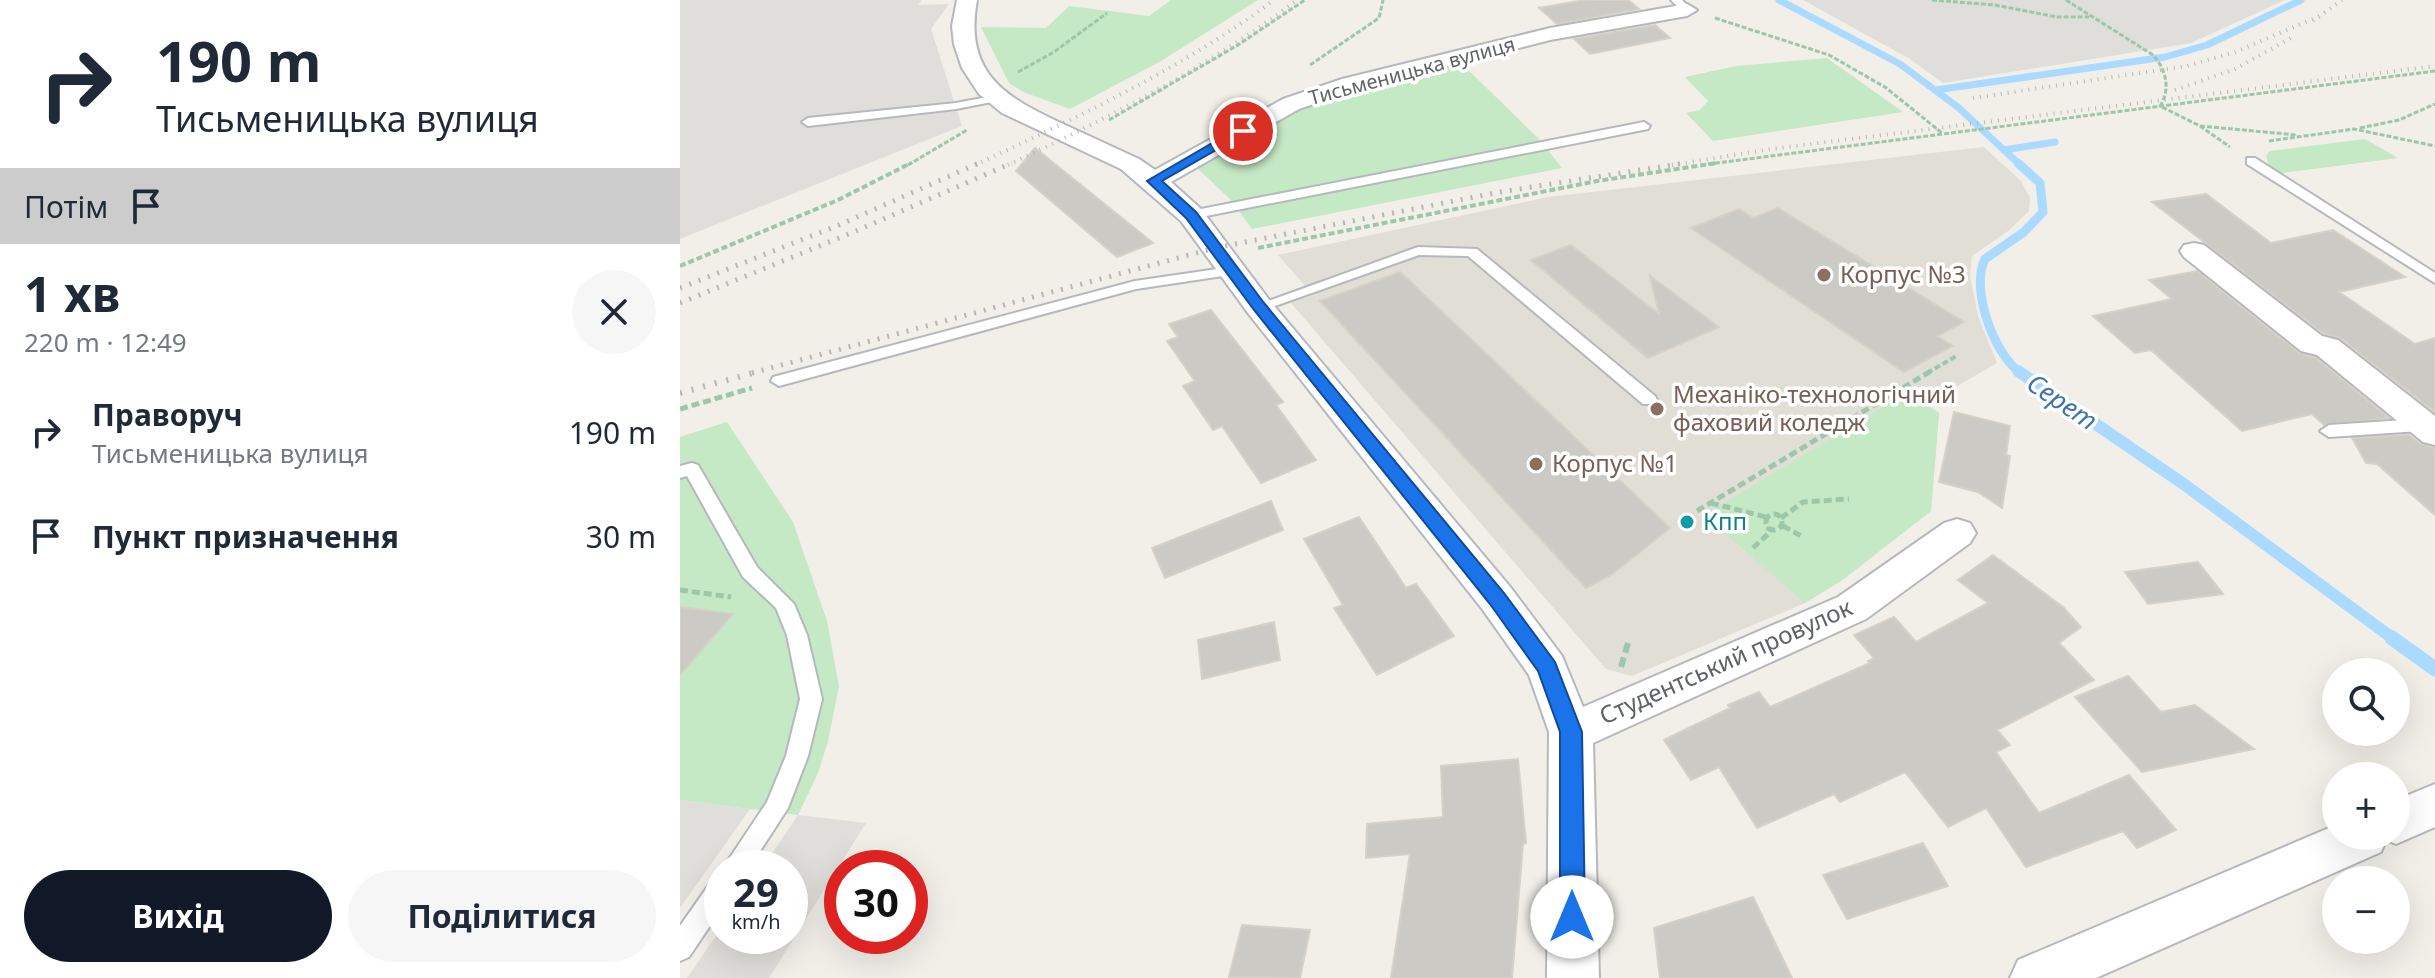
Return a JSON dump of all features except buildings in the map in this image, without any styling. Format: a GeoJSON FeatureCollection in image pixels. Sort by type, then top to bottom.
{"type":"FeatureCollection","features":[{"type":"Feature","properties":{"kind":"street"},"geometry":{"type":"LineString","coordinates":[[967,0],[962,26],[973,68],[990,91],[1010,108],[1130,164],[1191,215],[1259,307],[1506,610],[1547,668],[1571,732],[1573,978]]}},
{"type":"Feature","properties":{"kind":"street","name":"Тисьменицька вулиця"},"geometry":{"type":"LineString","coordinates":[[1154,181],[1291,104],[1350,84],[1681,5]]}},
{"type":"Feature","properties":{"kind":"street"},"geometry":{"type":"LineString","coordinates":[[2194,251],[2312,344],[2327,347],[2432,428]]}},
{"type":"Feature","properties":{"kind":"street","name":"Студентський провулок"},"geometry":{"type":"LineString","coordinates":[[1571,732],[1840,614],[1877,592],[1957,533]]}},
{"type":"Feature","properties":{"kind":"street"},"geometry":{"type":"LineString","coordinates":[[2410,816],[2435,805]]}},
{"type":"Feature","properties":{"kind":"street"},"geometry":{"type":"LineString","coordinates":[[2036,978],[2332,850]]}},
{"type":"Feature","properties":{"kind":"lane"},"geometry":{"type":"LineString","coordinates":[[808,122],[956,106],[990,91]]}},
{"type":"Feature","properties":{"kind":"lane"},"geometry":{"type":"LineString","coordinates":[[1191,215],[1644,126]]}},
{"type":"Feature","properties":{"kind":"lane"},"geometry":{"type":"LineString","coordinates":[[2251,161],[2435,279]]}},
{"type":"Feature","properties":{"kind":"lane"},"geometry":{"type":"LineString","coordinates":[[1259,307],[1418,251],[1472,252],[1649,400]]}},
{"type":"Feature","properties":{"kind":"lane"},"geometry":{"type":"LineString","coordinates":[[779,381],[1135,285],[1226,264]]}},
{"type":"Feature","properties":{"kind":"lane"},"geometry":{"type":"LineString","coordinates":[[2329,431],[2432,428]]}},
{"type":"Feature","properties":{"kind":"lane"},"geometry":{"type":"LineString","coordinates":[[680,472],[692,469],[750,572],[784,604],[797,635],[811,699],[797,756],[776,808],[747,850]]}},
{"type":"Feature","properties":{"kind":"lane"},"geometry":{"type":"LineString","coordinates":[[680,948],[704,913]]}},
{"type":"Feature","properties":{"kind":"path"},"geometry":{"type":"LineString","coordinates":[[1103,123],[1225,53],[1305,0]]}},
{"type":"Feature","properties":{"kind":"path"},"geometry":{"type":"LineString","coordinates":[[1291,104],[1303,69],[1379,18],[1383,0]]}},
{"type":"Feature","properties":{"kind":"path"},"geometry":{"type":"LineString","coordinates":[[1932,0],[1995,5],[2057,17],[2090,17]]}},
{"type":"Feature","properties":{"kind":"path"},"geometry":{"type":"LineString","coordinates":[[2066,0],[2157,58],[2168,92],[2160,106]]}},
{"type":"Feature","properties":{"kind":"path"},"geometry":{"type":"LineString","coordinates":[[1681,5],[1829,55],[1885,87],[1943,134]]}},
{"type":"Feature","properties":{"kind":"path"},"geometry":{"type":"LineString","coordinates":[[680,266],[838,200],[955,139],[980,120],[990,91],[1042,60],[1107,13]]}},
{"type":"Feature","properties":{"kind":"path"},"geometry":{"type":"LineString","coordinates":[[1226,264],[1597,181],[2435,71]]}},
{"type":"Feature","properties":{"kind":"path"},"geometry":{"type":"LineString","coordinates":[[2160,106],[2200,126],[2251,161],[2253,150],[2259,145],[2399,120],[2435,104]]}},
{"type":"Feature","properties":{"kind":"path"},"geometry":{"type":"LineString","coordinates":[[2200,126],[2306,135]]}},
{"type":"Feature","properties":{"kind":"path"},"geometry":{"type":"LineString","coordinates":[[2354,129],[2435,146]]}},
{"type":"Feature","properties":{"kind":"path"},"geometry":{"type":"LineString","coordinates":[[1697,511],[1958,355]]}},
{"type":"Feature","properties":{"kind":"path"},"geometry":{"type":"LineString","coordinates":[[680,409],[779,381]]}},
{"type":"Feature","properties":{"kind":"path"},"geometry":{"type":"LineString","coordinates":[[1781,518],[1793,506],[1805,501],[1849,499]]}},
{"type":"Feature","properties":{"kind":"path"},"geometry":{"type":"LineString","coordinates":[[1711,503],[1766,517],[1775,515],[1781,518],[1783,526]]}},
{"type":"Feature","properties":{"kind":"path"},"geometry":{"type":"LineString","coordinates":[[1766,517],[1765,524],[1769,527]]}},
{"type":"Feature","properties":{"kind":"path"},"geometry":{"type":"LineString","coordinates":[[1769,527],[1783,526],[1803,537]]}},
{"type":"Feature","properties":{"kind":"path"},"geometry":{"type":"LineString","coordinates":[[1753,548],[1768,534],[1769,527]]}},
{"type":"Feature","properties":{"kind":"shaded area"},"geometry":{"type":"Polygon","coordinates":[[[680,0],[922,0],[918,5],[949,4],[931,29],[962,126],[680,239],[680,0]]]}},
{"type":"Feature","properties":{"kind":"shaded area"},"geometry":{"type":"Polygon","coordinates":[[[1803,0],[2285,0],[2191,43],[1943,83],[1910,59],[1803,0]]]}},
{"type":"Feature","properties":{"kind":"shaded area","name":"Механіко-технологічний фаховий коледж"},"geometry":{"type":"Polygon","coordinates":[[[1984,147],[2021,181],[2030,198],[2029,211],[2008,231],[1972,256],[1970,276],[1978,316],[1997,363],[1926,404],[1939,413],[1931,511],[1841,581],[1805,603],[1632,676],[1606,669],[1291,303],[1313,295],[1278,255],[1548,197],[1984,147]]]}},
{"type":"Feature","properties":{"kind":"shaded area"},"geometry":{"type":"Polygon","coordinates":[[[680,800],[750,809],[721,850],[704,850],[704,874],[680,908],[680,800]]]}},
{"type":"Feature","properties":{"kind":"shaded area"},"geometry":{"type":"Polygon","coordinates":[[[798,815],[866,823],[849,850],[824,850],[824,890],[808,916],[808,850],[774,850],[798,815]]]}},
{"type":"Feature","properties":{"kind":"shaded area"},"geometry":{"type":"Polygon","coordinates":[[[704,953],[784,954],[769,978],[687,978],[704,953]]]}},
{"type":"Feature","properties":{"kind":"green space"},"geometry":{"type":"Polygon","coordinates":[[[1171,0],[1258,0],[1161,61],[1070,109],[1023,92],[1009,83],[981,27],[1046,28],[1069,6],[1149,16],[1171,0]]]}},
{"type":"Feature","properties":{"kind":"green space"},"geometry":{"type":"Polygon","coordinates":[[[1827,58],[1903,112],[1713,141],[1686,113],[1700,110],[1708,101],[1685,77],[1736,66],[1827,58]]]}},
{"type":"Feature","properties":{"kind":"green space"},"geometry":{"type":"Polygon","coordinates":[[[1459,61],[1539,139],[1562,168],[1252,229],[1230,199],[1194,165],[1293,107],[1354,86],[1459,61]]]}},
{"type":"Feature","properties":{"kind":"green space"},"geometry":{"type":"Polygon","coordinates":[[[2365,139],[2398,158],[2282,173],[2269,165],[2266,156],[2270,151],[2365,139]]]}},
{"type":"Feature","properties":{"kind":"green space"},"geometry":{"type":"Polygon","coordinates":[[[1906,393],[1939,413],[1931,511],[1841,581],[1805,603],[1704,515],[1906,393]]]}},
{"type":"Feature","properties":{"kind":"green space"},"geometry":{"type":"Polygon","coordinates":[[[727,422],[793,522],[827,621],[839,686],[818,773],[798,815],[680,800],[680,437],[727,422]]]}},
{"type":"Feature","properties":{"kind":"waterway","name":"Серет"},"geometry":{"type":"LineString","coordinates":[[1779,0],[1900,64],[1959,108],[2020,165]]}},
{"type":"Feature","properties":{"kind":"waterway"},"geometry":{"type":"LineString","coordinates":[[1936,90],[2165,57],[2207,45],[2301,0]]}},
{"type":"Feature","properties":{"kind":"waterway"},"geometry":{"type":"LineString","coordinates":[[2004,150],[2055,142]]}},
{"type":"Feature","properties":{"kind":"waterway","name":"Серет"},"geometry":{"type":"LineString","coordinates":[[2018,163],[2040,183],[2043,212],[2024,232],[1985,259],[1980,287],[1994,337],[2002,352],[2021,373]]}},
{"type":"Feature","properties":{"kind":"waterway","name":"Серет"},"geometry":{"type":"LineString","coordinates":[[2018,371],[2185,485],[2395,640]]}},
{"type":"Feature","properties":{"kind":"waterway","name":"Серет"},"geometry":{"type":"LineString","coordinates":[[2392,638],[2435,669]]}},
{"type":"Feature","properties":{"kind":"railway"},"geometry":{"type":"LineString","coordinates":[[975,165],[1091,110],[1167,69],[1274,0]]}},
{"type":"Feature","properties":{"kind":"railway"},"geometry":{"type":"LineString","coordinates":[[1008,165],[1157,90],[1229,47],[1297,0]]}},
{"type":"Feature","properties":{"kind":"railway"},"geometry":{"type":"LineString","coordinates":[[2320,16],[2342,0]]}},
{"type":"Feature","properties":{"kind":"railway"},"geometry":{"type":"LineString","coordinates":[[1973,98],[2187,66],[2235,52],[2320,16]]}},
{"type":"Feature","properties":{"kind":"railway"},"geometry":{"type":"LineString","coordinates":[[2313,21],[2320,16]]}},
{"type":"Feature","properties":{"kind":"railway"},"geometry":{"type":"LineString","coordinates":[[2175,90],[2235,69],[2291,38]]}},
{"type":"Feature","properties":{"kind":"railway"},"geometry":{"type":"LineString","coordinates":[[1672,165],[1771,149],[2435,66]]}},
{"type":"Feature","properties":{"kind":"railway"},"geometry":{"type":"LineString","coordinates":[[680,288],[839,225],[979,163]]}},
{"type":"Feature","properties":{"kind":"railway"},"geometry":{"type":"LineString","coordinates":[[680,303],[1012,163]]}},
{"type":"Feature","properties":{"kind":"railway"},"geometry":{"type":"LineString","coordinates":[[752,373],[1215,248],[1500,192],[1685,163]]}},
{"type":"Feature","properties":{"kind":"railway"},"geometry":{"type":"LineString","coordinates":[[680,393],[760,371]]}},
{"type":"Feature","properties":{"kind":"place","name":"Корпус №3"},"geometry":{"type":"Point","coordinates":[1824,275]}},
{"type":"Feature","properties":{"kind":"place","name":"Механіко-технологічний фаховий коледж"},"geometry":{"type":"Point","coordinates":[1657,409]}},
{"type":"Feature","properties":{"kind":"place","name":"Корпус №1"},"geometry":{"type":"Point","coordinates":[1536,464]}},
{"type":"Feature","properties":{"kind":"place","name":"Кпп"},"geometry":{"type":"Point","coordinates":[1687,522]}},
{"type":"Feature","properties":{"kind":"route"},"geometry":{"type":"LineString","coordinates":[[1243,131],[1154,181],[1191,215],[1259,307],[1497,599],[1547,668],[1571,732],[1572,917]]}}]}
